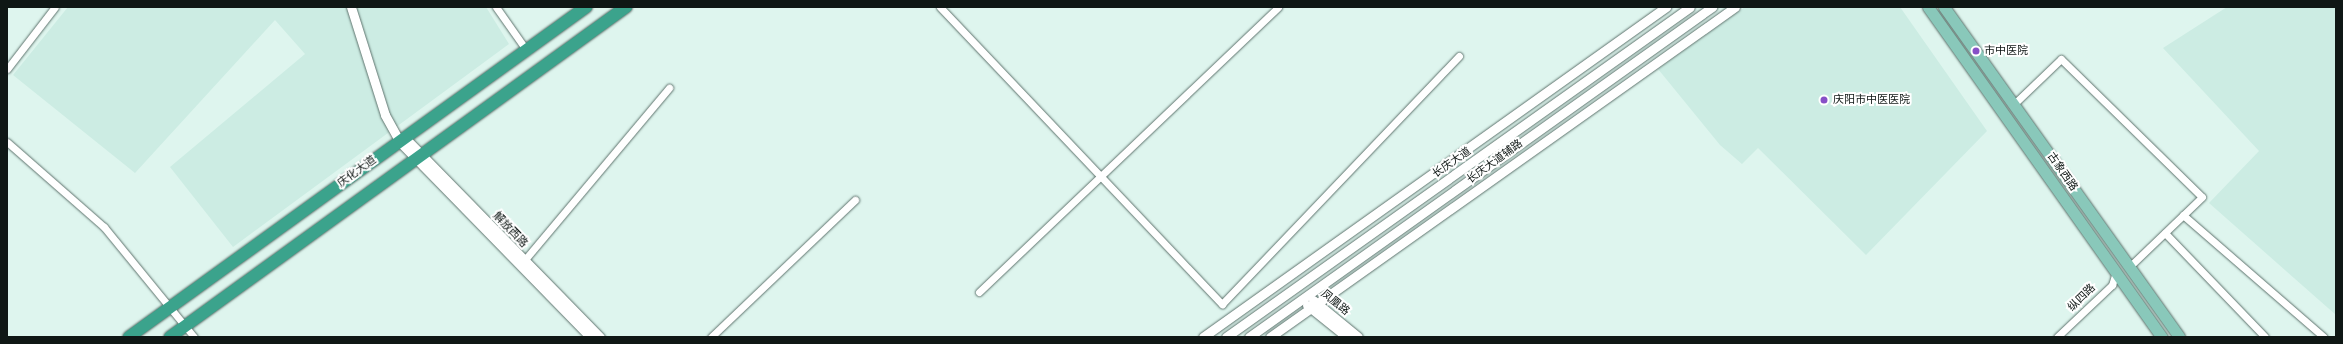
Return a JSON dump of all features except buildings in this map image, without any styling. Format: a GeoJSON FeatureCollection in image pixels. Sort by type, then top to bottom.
{"type":"FeatureCollection","features":[{"type":"Feature","properties":{"kind":"highway","name":"庆化大道"},"geometry":{"type":"LineString","coordinates":[[129,337],[586,7]]}},
{"type":"Feature","properties":{"kind":"highway"},"geometry":{"type":"LineString","coordinates":[[170,337],[626,7]]}},
{"type":"Feature","properties":{"kind":"main road","name":"古象西路"},"geometry":{"type":"LineString","coordinates":[[1928,7],[2162,337]]}},
{"type":"Feature","properties":{"kind":"main road","name":"古象西路"},"geometry":{"type":"LineString","coordinates":[[1944,7],[2179,337]]}},
{"type":"Feature","properties":{"kind":"street"},"geometry":{"type":"LineString","coordinates":[[7,69],[55,7]]}},
{"type":"Feature","properties":{"kind":"street","name":"解放西路"},"geometry":{"type":"LineString","coordinates":[[351,7],[385,115],[402,140],[522,264],[597,337]]}},
{"type":"Feature","properties":{"kind":"street"},"geometry":{"type":"LineString","coordinates":[[496,7],[527,51]]}},
{"type":"Feature","properties":{"kind":"street"},"geometry":{"type":"LineString","coordinates":[[940,7],[1222,304],[1459,56]]}},
{"type":"Feature","properties":{"kind":"street"},"geometry":{"type":"LineString","coordinates":[[979,292],[1278,7]]}},
{"type":"Feature","properties":{"kind":"street"},"geometry":{"type":"LineString","coordinates":[[1203,337],[1666,7]]}},
{"type":"Feature","properties":{"kind":"street","name":"长庆大道"},"geometry":{"type":"LineString","coordinates":[[1226,337],[1690,7]]}},
{"type":"Feature","properties":{"kind":"street"},"geometry":{"type":"LineString","coordinates":[[1249,337],[1712,7]]}},
{"type":"Feature","properties":{"kind":"street","name":"长庆大道辅路"},"geometry":{"type":"LineString","coordinates":[[1270,337],[1735,7]]}},
{"type":"Feature","properties":{"kind":"street"},"geometry":{"type":"LineString","coordinates":[[2014,104],[2061,59],[2202,197],[2129,267]]}},
{"type":"Feature","properties":{"kind":"street"},"geometry":{"type":"LineString","coordinates":[[522,264],[670,88]]}},
{"type":"Feature","properties":{"kind":"street"},"geometry":{"type":"LineString","coordinates":[[7,142],[104,227],[194,337]]}},
{"type":"Feature","properties":{"kind":"street"},"geometry":{"type":"LineString","coordinates":[[711,337],[855,200]]}},
{"type":"Feature","properties":{"kind":"street"},"geometry":{"type":"LineString","coordinates":[[2183,215],[2324,337]]}},
{"type":"Feature","properties":{"kind":"street"},"geometry":{"type":"LineString","coordinates":[[2165,233],[2266,337]]}},
{"type":"Feature","properties":{"kind":"street","name":"纵四路"},"geometry":{"type":"LineString","coordinates":[[2058,337],[2112,285],[2116,272]]}},
{"type":"Feature","properties":{"kind":"street","name":"纵四路"},"geometry":{"type":"LineString","coordinates":[[2064,337],[2114,288],[2127,288]]}},
{"type":"Feature","properties":{"kind":"street","name":"凤凰路"},"geometry":{"type":"LineString","coordinates":[[1293,289],[1314,306],[1358,337]]}},
{"type":"Feature","properties":{"kind":"street","name":"凤凰路"},"geometry":{"type":"LineString","coordinates":[[1314,306],[1347,337]]}},
{"type":"Feature","properties":{"kind":"shaded area"},"geometry":{"type":"Polygon","coordinates":[[[68,7],[486,7],[509,44],[233,247],[170,167],[305,54],[275,20],[135,173],[13,75],[68,7]]]}},
{"type":"Feature","properties":{"kind":"shaded area","name":"庆阳市中医医院"},"geometry":{"type":"Polygon","coordinates":[[[1745,7],[1900,7],[1987,131],[1866,255],[1758,148],[1742,164],[1720,145],[1658,69],[1745,7]]]}},
{"type":"Feature","properties":{"kind":"shaded area"},"geometry":{"type":"Polygon","coordinates":[[[2227,7],[2336,7],[2336,315],[2209,203],[2259,151],[2163,48],[2227,7]]]}},
{"type":"Feature","properties":{"kind":"place","name":"市中医院"},"geometry":{"type":"Point","coordinates":[1976,51]}},
{"type":"Feature","properties":{"kind":"place","name":"庆阳市中医医院"},"geometry":{"type":"Point","coordinates":[1824,100]}}]}
